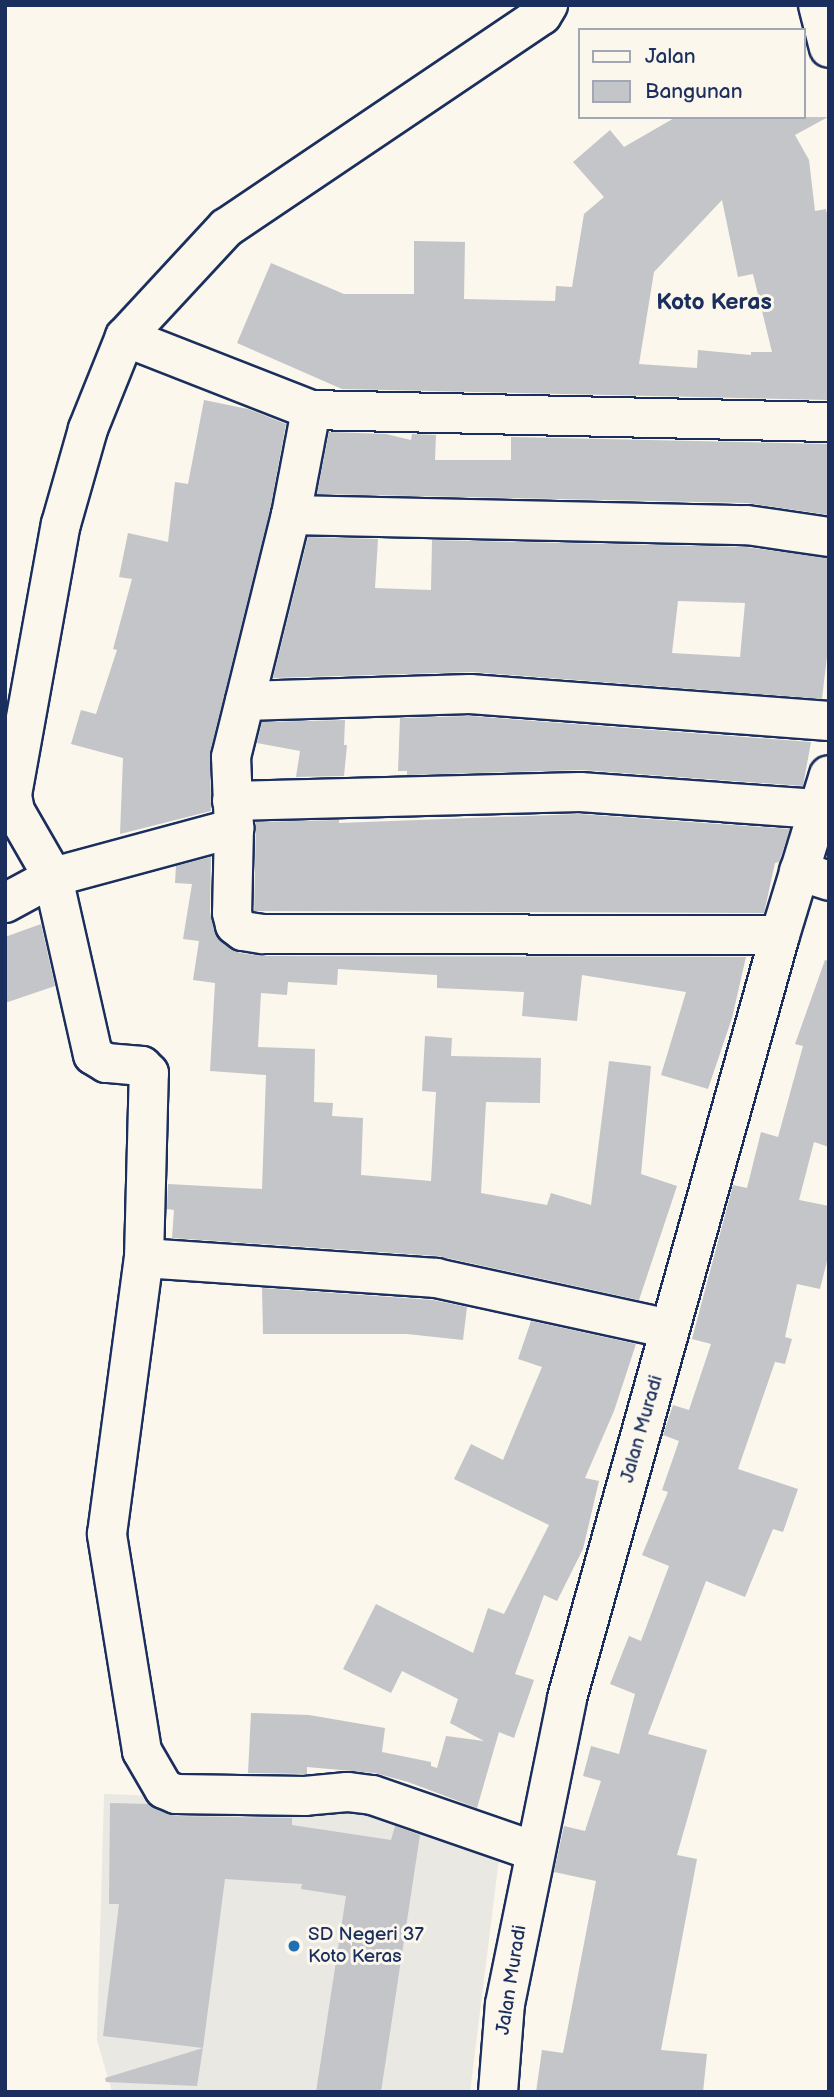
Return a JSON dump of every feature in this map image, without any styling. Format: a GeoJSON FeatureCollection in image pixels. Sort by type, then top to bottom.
{"type":"FeatureCollection","features":[{"type":"Feature","properties":{"kind":"main road"},"geometry":{"type":"LineString","coordinates":[[534,1851],[372,1795],[347,1792],[305,1796],[176,1794],[164,1789],[142,1751],[107,1534],[144,1258],[149,1073],[142,1066],[106,1063],[93,1055],[53,877],[15,811],[12,795],[61,524],[88,429],[125,337],[226,228],[542,15],[548,5]]}},
{"type":"Feature","properties":{"kind":"main road"},"geometry":{"type":"LineString","coordinates":[[818,5],[829,48]]}},
{"type":"Feature","properties":{"kind":"main road"},"geometry":{"type":"LineString","coordinates":[[125,337],[311,410],[829,422]]}},
{"type":"Feature","properties":{"kind":"main road"},"geometry":{"type":"LineString","coordinates":[[311,410],[291,515],[231,757],[232,913],[235,925],[243,931],[277,934],[780,935]]}},
{"type":"Feature","properties":{"kind":"main road"},"geometry":{"type":"LineString","coordinates":[[291,515],[747,525],[829,537]]}},
{"type":"Feature","properties":{"kind":"main road"},"geometry":{"type":"LineString","coordinates":[[245,701],[470,694],[829,721]]}},
{"type":"Feature","properties":{"kind":"main road"},"geometry":{"type":"LineString","coordinates":[[5,903],[53,877],[233,815],[580,792],[823,792]]}},
{"type":"Feature","properties":{"kind":"main road","name":"Jalan Muradi"},"geometry":{"type":"LineString","coordinates":[[498,2092],[505,2004],[567,1698],[780,935],[814,876],[823,792]]}},
{"type":"Feature","properties":{"kind":"main road"},"geometry":{"type":"LineString","coordinates":[[144,1258],[436,1278],[670,1329]]}},
{"type":"Feature","properties":{"kind":"shaded area","name":"SD Negeri 37 Koto Keras"},"geometry":{"type":"Polygon","coordinates":[[[104,1794],[373,1804],[500,1851],[470,2092],[112,2092],[97,2040],[104,1794]]]}},
{"type":"Feature","properties":{"kind":"building"},"geometry":{"type":"Polygon","coordinates":[[[828,117],[795,135],[809,160],[815,211],[826,209],[829,223],[829,400],[342,389],[237,343],[271,263],[344,294],[414,294],[414,241],[465,242],[464,299],[555,301],[556,286],[572,287],[584,214],[604,197],[573,162],[610,130],[624,147],[673,119],[828,117]],[[722,200],[654,272],[639,364],[697,368],[698,350],[751,355],[751,352],[772,352],[753,274],[738,277],[722,200]]]}},
{"type":"Feature","properties":{"kind":"building"},"geometry":{"type":"Polygon","coordinates":[[[204,400],[248,409],[286,424],[270,510],[210,752],[211,811],[120,834],[123,758],[71,744],[81,710],[96,714],[117,650],[113,649],[132,579],[119,577],[128,533],[168,542],[175,482],[188,484],[204,400]]]}},
{"type":"Feature","properties":{"kind":"building"},"geometry":{"type":"Polygon","coordinates":[[[329,432],[386,434],[411,440],[412,434],[436,435],[435,460],[511,460],[511,437],[829,444],[829,515],[747,503],[317,494],[329,432]]]}},
{"type":"Feature","properties":{"kind":"building"},"geometry":{"type":"Polygon","coordinates":[[[308,537],[378,539],[375,588],[431,590],[432,540],[745,547],[829,558],[829,639],[822,699],[472,672],[273,678],[308,537]],[[678,601],[672,653],[740,657],[745,603],[678,601]]]}},
{"type":"Feature","properties":{"kind":"building"},"geometry":{"type":"Polygon","coordinates":[[[470,716],[811,742],[803,786],[582,770],[407,775],[407,771],[398,771],[400,718],[470,716]]]}},
{"type":"Feature","properties":{"kind":"building"},"geometry":{"type":"Polygon","coordinates":[[[345,720],[344,745],[347,745],[344,776],[296,777],[300,751],[257,743],[262,722],[345,720]]]}},
{"type":"Feature","properties":{"kind":"building"},"geometry":{"type":"Polygon","coordinates":[[[579,814],[790,829],[779,862],[775,863],[764,913],[254,911],[256,822],[339,820],[339,823],[579,814]]]}},
{"type":"Feature","properties":{"kind":"building"},"geometry":{"type":"Polygon","coordinates":[[[211,857],[210,912],[214,930],[222,942],[240,953],[263,956],[746,957],[732,1018],[708,1089],[661,1075],[686,992],[582,975],[577,1021],[522,1016],[524,992],[437,988],[437,975],[338,969],[337,985],[288,982],[287,995],[261,993],[258,1047],[315,1049],[314,1102],[333,1103],[332,1116],[363,1118],[361,1175],[431,1181],[436,1092],[422,1091],[425,1036],[452,1038],[451,1056],[541,1058],[540,1103],[486,1102],[481,1193],[547,1205],[551,1193],[591,1205],[609,1061],[651,1066],[641,1174],[677,1186],[639,1300],[438,1256],[172,1238],[174,1210],[167,1209],[168,1184],[262,1189],[266,1075],[210,1071],[215,983],[193,980],[199,941],[183,939],[192,884],[175,883],[176,866],[211,857]]]}},
{"type":"Feature","properties":{"kind":"building"},"geometry":{"type":"Polygon","coordinates":[[[41,924],[55,986],[5,1003],[5,937],[41,924]]]}},
{"type":"Feature","properties":{"kind":"building"},"geometry":{"type":"Polygon","coordinates":[[[825,960],[829,961],[829,1147],[814,1142],[799,1200],[829,1206],[829,1253],[820,1289],[797,1284],[785,1337],[792,1339],[785,1364],[775,1362],[738,1469],[798,1489],[783,1532],[773,1529],[745,1597],[706,1581],[648,1734],[707,1750],[677,1855],[697,1859],[661,2050],[707,2054],[703,2092],[536,2092],[542,2050],[563,2053],[596,1881],[554,1872],[564,1826],[585,1831],[601,1781],[583,1776],[591,1746],[619,1754],[635,1694],[610,1684],[629,1636],[641,1641],[669,1566],[642,1555],[668,1492],[662,1490],[679,1441],[663,1435],[673,1405],[689,1410],[711,1344],[692,1339],[733,1185],[747,1188],[761,1132],[778,1137],[803,1046],[795,1044],[825,960]]]}},
{"type":"Feature","properties":{"kind":"building"},"geometry":{"type":"Polygon","coordinates":[[[262,1288],[433,1300],[467,1307],[463,1340],[407,1334],[263,1334],[262,1288]]]}},
{"type":"Feature","properties":{"kind":"building"},"geometry":{"type":"Polygon","coordinates":[[[531,1321],[636,1344],[614,1411],[585,1478],[599,1481],[583,1549],[557,1601],[544,1595],[515,1674],[534,1680],[514,1738],[499,1732],[477,1808],[408,1782],[375,1773],[307,1767],[307,1774],[248,1773],[251,1713],[309,1715],[385,1728],[382,1752],[431,1762],[431,1766],[437,1768],[446,1736],[484,1741],[450,1723],[458,1699],[402,1671],[391,1693],[343,1669],[376,1604],[473,1653],[488,1608],[504,1614],[549,1525],[454,1479],[471,1444],[503,1460],[542,1367],[518,1359],[531,1321]]]}},
{"type":"Feature","properties":{"kind":"building"},"geometry":{"type":"Polygon","coordinates":[[[110,1803],[150,1804],[176,1816],[292,1818],[292,1825],[391,1840],[395,1826],[420,1835],[381,2092],[316,2092],[346,1896],[301,1889],[302,1884],[225,1879],[203,2048],[103,2036],[119,1904],[109,1904],[110,1803]]]}},
{"type":"Feature","properties":{"kind":"building"},"geometry":{"type":"Polygon","coordinates":[[[203,2048],[197,2086],[106,2082],[105,2078],[203,2048]]]}},
{"type":"Feature","properties":{"kind":"place","name":"SD Negeri 37 Koto Keras"},"geometry":{"type":"Point","coordinates":[294,1946]}},
{"type":"Feature","properties":{"kind":"district","name":"Koto Keras"},"geometry":{"type":"Point","coordinates":[714,302]}}]}
